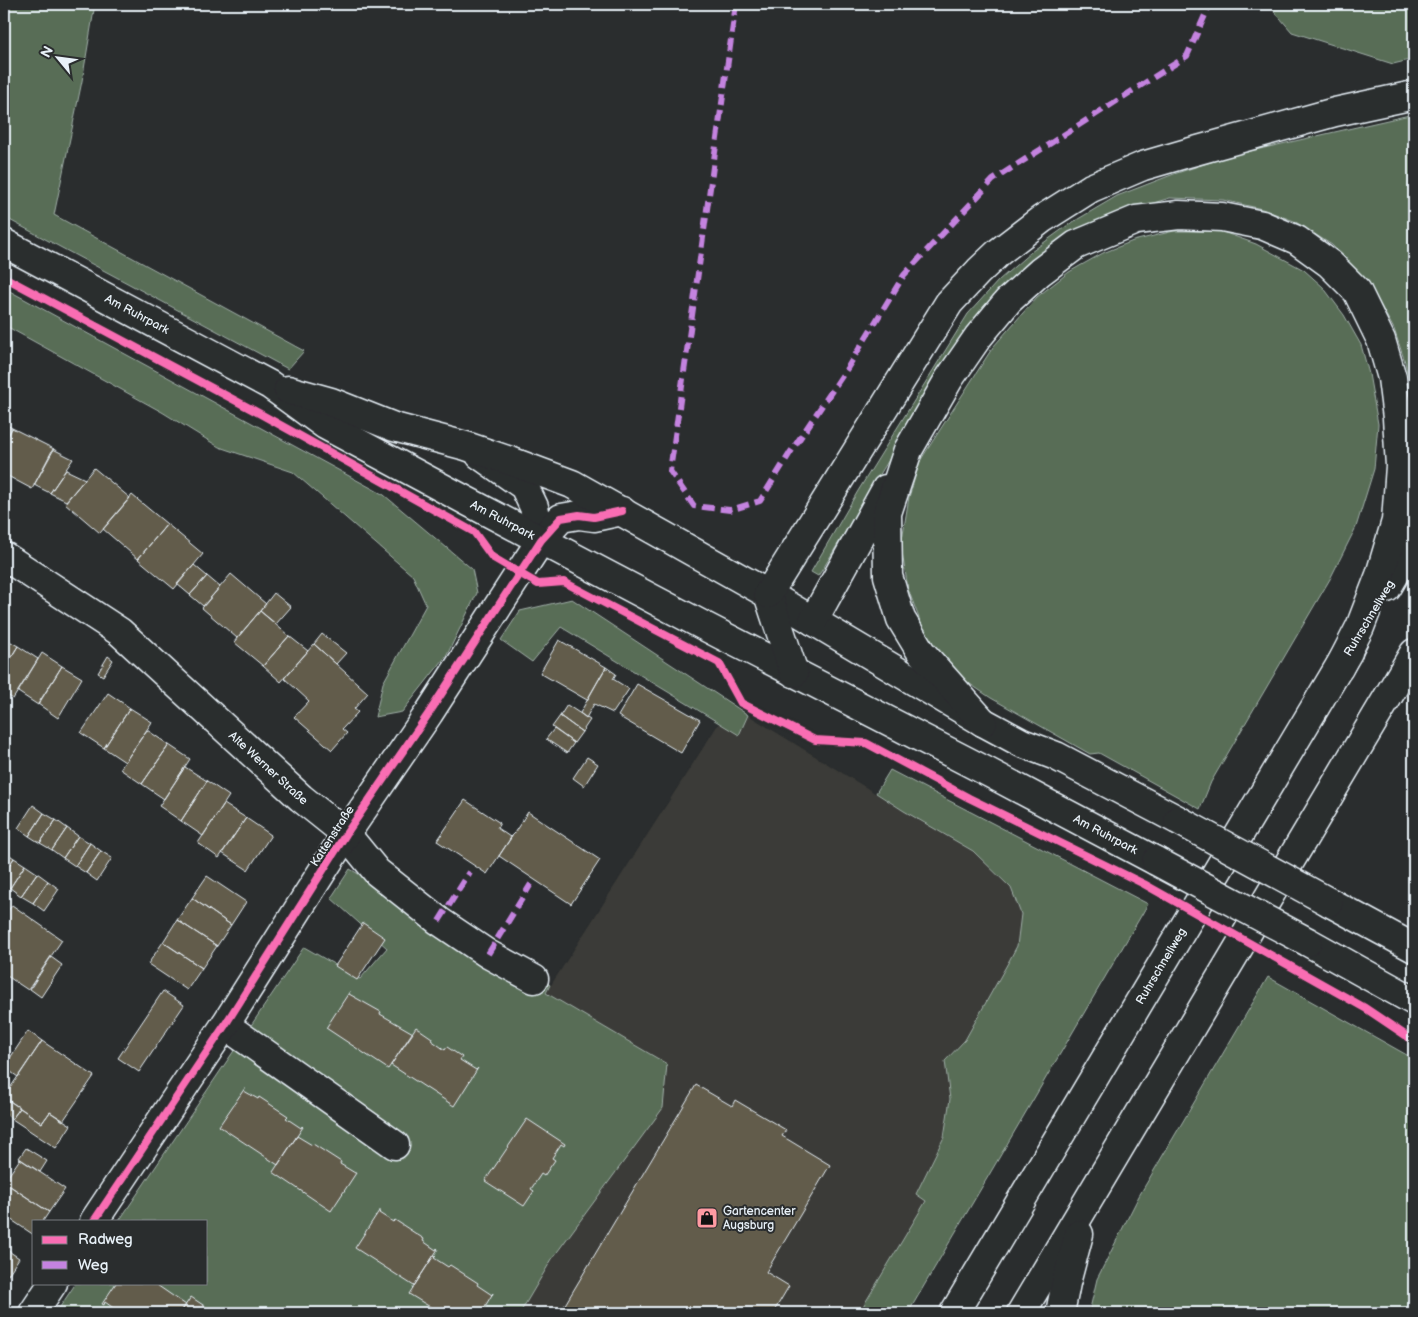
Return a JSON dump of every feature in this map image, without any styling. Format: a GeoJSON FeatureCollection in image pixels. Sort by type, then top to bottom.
{"type":"FeatureCollection","features":[{"type":"Feature","properties":{"kind":"main road"},"geometry":{"type":"LineString","coordinates":[[794,673],[768,594],[949,303],[999,252],[1042,219],[1091,188],[1143,166],[1335,112],[1414,95]]}},
{"type":"Feature","properties":{"kind":"main road"},"geometry":{"type":"LineString","coordinates":[[794,673],[813,620],[908,450],[949,379],[1002,308],[1040,272],[1076,245],[1136,220],[1179,215],[1222,217],[1262,225],[1297,240],[1330,264],[1357,291],[1381,340],[1392,378],[1397,418],[1400,466],[1396,521],[1380,574],[1360,628],[1339,668]]}},
{"type":"Feature","properties":{"kind":"main road","name":"Am Ruhrpark"},"geometry":{"type":"LineString","coordinates":[[4,244],[270,385],[325,425],[794,673],[984,770],[1308,942],[1414,1001]]}},
{"type":"Feature","properties":{"kind":"main road","name":"Am Ruhrpark"},"geometry":{"type":"LineString","coordinates":[[270,385],[331,402],[394,427],[466,446],[572,484],[813,620],[983,722],[1022,743],[1056,756],[1414,948]]}},
{"type":"Feature","properties":{"kind":"main road"},"geometry":{"type":"LineString","coordinates":[[466,446],[524,486],[534,507],[541,540]]}},
{"type":"Feature","properties":{"kind":"main road"},"geometry":{"type":"LineString","coordinates":[[908,450],[887,513],[888,576],[901,619],[921,652],[983,722]]}},
{"type":"Feature","properties":{"kind":"main road","name":"Kattenstraße"},"geometry":{"type":"LineString","coordinates":[[95,1220],[225,1025],[346,834],[429,713],[541,540],[561,518],[579,515],[594,517],[622,511]]}},
{"type":"Feature","properties":{"kind":"main road","name":"Ruhrschnellweg"},"geometry":{"type":"LineString","coordinates":[[954,1313],[1414,542]]}},
{"type":"Feature","properties":{"kind":"main road","name":"Alte Werner Straße"},"geometry":{"type":"LineString","coordinates":[[4,556],[120,632],[301,798],[346,834],[377,872],[439,921],[488,954],[534,979]]}},
{"type":"Feature","properties":{"kind":"main road"},"geometry":{"type":"LineString","coordinates":[[1021,1313],[1414,653]]}},
{"type":"Feature","properties":{"kind":"main road"},"geometry":{"type":"LineString","coordinates":[[225,1025],[395,1145]]}},
{"type":"Feature","properties":{"kind":"main road"},"geometry":{"type":"LineString","coordinates":[[1060,1313],[1066,1283],[1084,1219],[1109,1167]]}},
{"type":"Feature","properties":{"kind":"main road"},"geometry":{"type":"LineString","coordinates":[[38,1312],[52,1284]]}},
{"type":"Feature","properties":{"kind":"shaded area"},"geometry":{"type":"Polygon","coordinates":[[[748,715],[973,851],[1011,888],[1021,914],[1017,946],[965,1040],[945,1061],[950,1099],[944,1137],[916,1194],[926,1201],[859,1313],[520,1313],[552,1259],[593,1022],[546,993],[719,723],[739,735],[748,715]]]}},
{"type":"Feature","properties":{"kind":"green space"},"geometry":{"type":"Polygon","coordinates":[[[4,4],[95,4],[82,81],[54,215],[304,351],[288,369],[4,217],[4,4]]]}},
{"type":"Feature","properties":{"kind":"green space"},"geometry":{"type":"Polygon","coordinates":[[[1268,4],[1414,4],[1414,59],[1393,64],[1292,32],[1268,4]]]}},
{"type":"Feature","properties":{"kind":"green space"},"geometry":{"type":"Polygon","coordinates":[[[1414,114],[1413,466],[1413,405],[1405,362],[1394,329],[1373,292],[1355,269],[1332,245],[1294,221],[1262,209],[1223,200],[1170,198],[1133,209],[962,339],[824,567],[818,576],[811,572],[858,491],[968,314],[999,280],[1031,252],[1068,225],[1117,196],[1174,174],[1229,156],[1414,114]]]}},
{"type":"Feature","properties":{"kind":"green space"},"geometry":{"type":"Polygon","coordinates":[[[1174,231],[1220,231],[1256,244],[1304,270],[1323,287],[1344,315],[1361,345],[1369,374],[1378,424],[1374,469],[1356,527],[1330,579],[1211,782],[1200,809],[1099,753],[1090,754],[991,698],[964,680],[943,659],[922,626],[908,589],[901,546],[909,497],[920,461],[993,347],[1037,297],[1069,272],[1103,253],[1133,241],[1174,231]]]}},
{"type":"Feature","properties":{"kind":"green space"},"geometry":{"type":"Polygon","coordinates":[[[4,288],[384,495],[472,569],[477,593],[447,655],[402,712],[375,717],[383,683],[426,605],[413,576],[293,472],[219,447],[162,412],[4,325],[4,288]]]}},
{"type":"Feature","properties":{"kind":"green space"},"geometry":{"type":"Polygon","coordinates":[[[572,599],[748,715],[739,735],[561,627],[532,662],[501,640],[520,611],[572,599]]]}},
{"type":"Feature","properties":{"kind":"green space"},"geometry":{"type":"Polygon","coordinates":[[[890,770],[1148,904],[908,1313],[859,1313],[926,1201],[916,1194],[944,1137],[950,1099],[945,1061],[965,1040],[1017,946],[1021,914],[1011,888],[973,851],[876,793],[890,770]]]}},
{"type":"Feature","properties":{"kind":"green space"},"geometry":{"type":"Polygon","coordinates":[[[350,869],[550,985],[546,993],[667,1064],[663,1108],[552,1259],[520,1313],[56,1313],[75,1284],[208,1284],[208,1220],[120,1220],[304,947],[360,979],[387,948],[331,898],[350,869]]]}},
{"type":"Feature","properties":{"kind":"green space"},"geometry":{"type":"Polygon","coordinates":[[[1268,977],[1414,1059],[1414,1313],[1089,1313],[1097,1279],[1139,1196],[1268,977]]]}},
{"type":"Feature","properties":{"kind":"building"},"geometry":{"type":"Polygon","coordinates":[[[4,423],[12,428],[4,444],[4,423]]]}},
{"type":"Feature","properties":{"kind":"building"},"geometry":{"type":"Polygon","coordinates":[[[12,428],[54,449],[32,489],[4,474],[4,444],[12,428]]]}},
{"type":"Feature","properties":{"kind":"building"},"geometry":{"type":"Polygon","coordinates":[[[53,449],[73,459],[50,493],[34,485],[53,449]]]}},
{"type":"Feature","properties":{"kind":"building"},"geometry":{"type":"Polygon","coordinates":[[[94,468],[130,498],[100,533],[65,503],[94,468]]]}},
{"type":"Feature","properties":{"kind":"building"},"geometry":{"type":"Polygon","coordinates":[[[66,470],[85,479],[66,501],[50,493],[66,470]]]}},
{"type":"Feature","properties":{"kind":"building"},"geometry":{"type":"Polygon","coordinates":[[[132,495],[167,524],[138,559],[103,529],[132,495]]]}},
{"type":"Feature","properties":{"kind":"building"},"geometry":{"type":"Polygon","coordinates":[[[167,524],[203,554],[174,589],[138,559],[167,524]]]}},
{"type":"Feature","properties":{"kind":"building"},"geometry":{"type":"Polygon","coordinates":[[[194,565],[207,576],[190,595],[177,584],[194,565]]]}},
{"type":"Feature","properties":{"kind":"building"},"geometry":{"type":"Polygon","coordinates":[[[231,574],[266,604],[237,638],[202,608],[231,574]]]}},
{"type":"Feature","properties":{"kind":"building"},"geometry":{"type":"Polygon","coordinates":[[[207,576],[220,587],[203,606],[190,595],[207,576]]]}},
{"type":"Feature","properties":{"kind":"building"},"geometry":{"type":"Polygon","coordinates":[[[274,593],[291,607],[276,624],[260,611],[274,593]]]}},
{"type":"Feature","properties":{"kind":"building"},"geometry":{"type":"Polygon","coordinates":[[[260,611],[289,636],[263,666],[234,642],[260,611]]]}},
{"type":"Feature","properties":{"kind":"building"},"geometry":{"type":"Polygon","coordinates":[[[322,634],[346,653],[336,664],[314,644],[322,634]]]}},
{"type":"Feature","properties":{"kind":"building"},"geometry":{"type":"Polygon","coordinates":[[[289,636],[308,651],[281,682],[263,666],[289,636]]]}},
{"type":"Feature","properties":{"kind":"building"},"geometry":{"type":"Polygon","coordinates":[[[4,638],[18,646],[4,669],[4,638]]]}},
{"type":"Feature","properties":{"kind":"building"},"geometry":{"type":"Polygon","coordinates":[[[559,640],[606,667],[587,700],[540,673],[559,640]]]}},
{"type":"Feature","properties":{"kind":"building"},"geometry":{"type":"Polygon","coordinates":[[[314,644],[368,693],[354,709],[358,712],[342,729],[347,733],[332,750],[294,717],[309,701],[284,678],[314,644]]]}},
{"type":"Feature","properties":{"kind":"building"},"geometry":{"type":"Polygon","coordinates":[[[18,646],[38,659],[13,699],[4,693],[4,669],[18,646]]]}},
{"type":"Feature","properties":{"kind":"building"},"geometry":{"type":"Polygon","coordinates":[[[42,653],[62,666],[38,705],[18,692],[42,653]]]}},
{"type":"Feature","properties":{"kind":"building"},"geometry":{"type":"Polygon","coordinates":[[[108,656],[113,660],[103,676],[98,673],[108,656]]]}},
{"type":"Feature","properties":{"kind":"building"},"geometry":{"type":"Polygon","coordinates":[[[62,666],[82,678],[58,718],[38,704],[62,666]]]}},
{"type":"Feature","properties":{"kind":"building"},"geometry":{"type":"Polygon","coordinates":[[[606,667],[616,674],[613,679],[629,689],[613,713],[594,704],[586,718],[580,713],[606,667]]]}},
{"type":"Feature","properties":{"kind":"building"},"geometry":{"type":"Polygon","coordinates":[[[637,684],[700,720],[681,753],[618,716],[637,684]]]}},
{"type":"Feature","properties":{"kind":"building"},"geometry":{"type":"Polygon","coordinates":[[[108,693],[130,708],[104,748],[81,733],[108,693]]]}},
{"type":"Feature","properties":{"kind":"building"},"geometry":{"type":"Polygon","coordinates":[[[567,705],[590,720],[582,732],[560,716],[567,705]]]}},
{"type":"Feature","properties":{"kind":"building"},"geometry":{"type":"Polygon","coordinates":[[[130,708],[152,722],[125,762],[104,748],[130,708]]]}},
{"type":"Feature","properties":{"kind":"building"},"geometry":{"type":"Polygon","coordinates":[[[560,716],[582,732],[574,743],[552,727],[560,716]]]}},
{"type":"Feature","properties":{"kind":"building"},"geometry":{"type":"Polygon","coordinates":[[[554,729],[574,743],[567,753],[546,739],[554,729]]]}},
{"type":"Feature","properties":{"kind":"building"},"geometry":{"type":"Polygon","coordinates":[[[147,730],[169,745],[142,784],[120,769],[147,730]]]}},
{"type":"Feature","properties":{"kind":"building"},"geometry":{"type":"Polygon","coordinates":[[[169,745],[190,759],[164,799],[142,784],[169,745]]]}},
{"type":"Feature","properties":{"kind":"building"},"geometry":{"type":"Polygon","coordinates":[[[587,757],[598,764],[584,786],[573,778],[587,757]]]}},
{"type":"Feature","properties":{"kind":"building"},"geometry":{"type":"Polygon","coordinates":[[[185,767],[207,781],[181,821],[159,806],[185,767]]]}},
{"type":"Feature","properties":{"kind":"building"},"geometry":{"type":"Polygon","coordinates":[[[207,781],[229,796],[203,836],[181,821],[207,781]]]}},
{"type":"Feature","properties":{"kind":"building"},"geometry":{"type":"Polygon","coordinates":[[[465,800],[500,823],[497,828],[510,837],[514,833],[487,874],[437,841],[465,800]]]}},
{"type":"Feature","properties":{"kind":"building"},"geometry":{"type":"Polygon","coordinates":[[[224,804],[246,818],[219,858],[198,843],[224,804]]]}},
{"type":"Feature","properties":{"kind":"building"},"geometry":{"type":"Polygon","coordinates":[[[33,805],[44,813],[29,836],[18,828],[33,805]]]}},
{"type":"Feature","properties":{"kind":"building"},"geometry":{"type":"Polygon","coordinates":[[[528,812],[600,860],[571,904],[499,856],[528,812]]]}},
{"type":"Feature","properties":{"kind":"building"},"geometry":{"type":"Polygon","coordinates":[[[44,813],[56,820],[40,843],[29,836],[44,813]]]}},
{"type":"Feature","properties":{"kind":"building"},"geometry":{"type":"Polygon","coordinates":[[[246,818],[271,835],[248,870],[222,853],[246,818]]]}},
{"type":"Feature","properties":{"kind":"building"},"geometry":{"type":"Polygon","coordinates":[[[56,820],[67,828],[52,850],[40,843],[56,820]]]}},
{"type":"Feature","properties":{"kind":"building"},"geometry":{"type":"Polygon","coordinates":[[[67,828],[78,836],[63,858],[52,850],[67,828]]]}},
{"type":"Feature","properties":{"kind":"building"},"geometry":{"type":"Polygon","coordinates":[[[78,836],[90,843],[75,866],[63,858],[78,836]]]}},
{"type":"Feature","properties":{"kind":"building"},"geometry":{"type":"Polygon","coordinates":[[[90,843],[101,851],[86,873],[75,866],[90,843]]]}},
{"type":"Feature","properties":{"kind":"building"},"geometry":{"type":"Polygon","coordinates":[[[4,851],[14,858],[4,873],[4,851]]]}},
{"type":"Feature","properties":{"kind":"building"},"geometry":{"type":"Polygon","coordinates":[[[101,851],[112,858],[97,881],[86,873],[101,851]]]}},
{"type":"Feature","properties":{"kind":"building"},"geometry":{"type":"Polygon","coordinates":[[[14,858],[25,865],[10,888],[4,884],[4,873],[14,858]]]}},
{"type":"Feature","properties":{"kind":"building"},"geometry":{"type":"Polygon","coordinates":[[[25,865],[37,873],[21,896],[10,888],[25,865]]]}},
{"type":"Feature","properties":{"kind":"building"},"geometry":{"type":"Polygon","coordinates":[[[37,873],[48,881],[33,903],[21,896],[37,873]]]}},
{"type":"Feature","properties":{"kind":"building"},"geometry":{"type":"Polygon","coordinates":[[[207,876],[246,902],[231,925],[192,898],[207,876]]]}},
{"type":"Feature","properties":{"kind":"building"},"geometry":{"type":"Polygon","coordinates":[[[48,881],[59,889],[44,911],[33,903],[48,881]]]}},
{"type":"Feature","properties":{"kind":"building"},"geometry":{"type":"Polygon","coordinates":[[[192,898],[231,925],[217,946],[177,920],[192,898]]]}},
{"type":"Feature","properties":{"kind":"building"},"geometry":{"type":"Polygon","coordinates":[[[12,905],[62,940],[28,990],[4,974],[4,917],[12,905]]]}},
{"type":"Feature","properties":{"kind":"building"},"geometry":{"type":"Polygon","coordinates":[[[177,920],[217,946],[202,968],[163,942],[177,920]]]}},
{"type":"Feature","properties":{"kind":"building"},"geometry":{"type":"Polygon","coordinates":[[[363,923],[385,938],[357,980],[335,966],[363,923]]]}},
{"type":"Feature","properties":{"kind":"building"},"geometry":{"type":"Polygon","coordinates":[[[163,942],[202,968],[187,990],[148,964],[163,942]]]}},
{"type":"Feature","properties":{"kind":"building"},"geometry":{"type":"Polygon","coordinates":[[[51,957],[62,965],[41,997],[30,989],[51,957]]]}},
{"type":"Feature","properties":{"kind":"building"},"geometry":{"type":"Polygon","coordinates":[[[163,991],[184,1005],[139,1072],[118,1058],[163,991]]]}},
{"type":"Feature","properties":{"kind":"building"},"geometry":{"type":"Polygon","coordinates":[[[350,991],[349,994],[413,1033],[388,1069],[326,1028],[350,991]]]}},
{"type":"Feature","properties":{"kind":"building"},"geometry":{"type":"Polygon","coordinates":[[[416,1027],[445,1050],[447,1047],[462,1057],[460,1060],[476,1070],[478,1068],[454,1106],[391,1065],[416,1027]]]}},
{"type":"Feature","properties":{"kind":"building"},"geometry":{"type":"Polygon","coordinates":[[[28,1031],[42,1041],[18,1077],[4,1067],[28,1031]]]}},
{"type":"Feature","properties":{"kind":"building"},"geometry":{"type":"Polygon","coordinates":[[[42,1041],[94,1076],[63,1121],[50,1112],[42,1123],[4,1097],[42,1041]]]}},
{"type":"Feature","properties":{"kind":"building","name":"Gartencenter Augsburg"},"geometry":{"type":"Polygon","coordinates":[[[696,1085],[732,1106],[735,1100],[786,1130],[782,1136],[830,1165],[766,1272],[789,1286],[773,1313],[560,1313],[696,1085]]]}},
{"type":"Feature","properties":{"kind":"building"},"geometry":{"type":"Polygon","coordinates":[[[245,1088],[244,1091],[258,1099],[259,1097],[288,1116],[286,1118],[301,1128],[303,1127],[278,1165],[219,1126],[245,1088]]]}},
{"type":"Feature","properties":{"kind":"building"},"geometry":{"type":"Polygon","coordinates":[[[5,1098],[20,1108],[12,1119],[4,1113],[5,1098]]]}},
{"type":"Feature","properties":{"kind":"building"},"geometry":{"type":"Polygon","coordinates":[[[20,1108],[42,1123],[50,1112],[71,1125],[56,1148],[12,1119],[20,1108]]]}},
{"type":"Feature","properties":{"kind":"building"},"geometry":{"type":"Polygon","coordinates":[[[527,1119],[565,1144],[564,1146],[561,1144],[552,1158],[555,1160],[544,1176],[541,1174],[531,1189],[534,1191],[524,1206],[485,1181],[527,1119]]]}},
{"type":"Feature","properties":{"kind":"building"},"geometry":{"type":"Polygon","coordinates":[[[297,1136],[313,1144],[356,1173],[331,1211],[273,1172],[297,1136]]]}},
{"type":"Feature","properties":{"kind":"building"},"geometry":{"type":"Polygon","coordinates":[[[26,1148],[47,1161],[40,1172],[19,1158],[26,1148]]]}},
{"type":"Feature","properties":{"kind":"building"},"geometry":{"type":"Polygon","coordinates":[[[20,1159],[65,1189],[49,1212],[4,1182],[20,1159]]]}},
{"type":"Feature","properties":{"kind":"building"},"geometry":{"type":"Polygon","coordinates":[[[4,1182],[49,1212],[44,1220],[32,1220],[32,1234],[4,1215],[4,1182]]]}},
{"type":"Feature","properties":{"kind":"building"},"geometry":{"type":"Polygon","coordinates":[[[379,1211],[381,1211],[379,1213],[393,1222],[395,1220],[424,1239],[423,1241],[436,1250],[438,1249],[414,1286],[355,1248],[379,1211]]]}},
{"type":"Feature","properties":{"kind":"building"},"geometry":{"type":"Polygon","coordinates":[[[4,1215],[9,1219],[4,1227],[4,1215]]]}},
{"type":"Feature","properties":{"kind":"building"},"geometry":{"type":"Polygon","coordinates":[[[4,1248],[19,1258],[4,1281],[4,1248]]]}},
{"type":"Feature","properties":{"kind":"building"},"geometry":{"type":"Polygon","coordinates":[[[434,1255],[436,1256],[434,1258],[448,1267],[450,1265],[478,1283],[477,1285],[492,1295],[481,1313],[440,1313],[409,1294],[434,1255]]]}},
{"type":"Feature","properties":{"kind":"building"},"geometry":{"type":"Polygon","coordinates":[[[115,1284],[155,1284],[186,1305],[180,1313],[118,1313],[105,1302],[104,1305],[102,1304],[115,1284]]]}},
{"type":"Feature","properties":{"kind":"building"},"geometry":{"type":"Polygon","coordinates":[[[191,1297],[215,1313],[180,1313],[191,1297]]]}},
{"type":"Feature","properties":{"kind":"marked path"},"geometry":{"type":"LineString","coordinates":[[736,4],[670,471],[694,506],[730,510],[760,501],[848,367],[904,275],[993,180],[1187,56],[1210,4]]}},
{"type":"Feature","properties":{"kind":"marked path"},"geometry":{"type":"LineString","coordinates":[[439,921],[470,872]]}},
{"type":"Feature","properties":{"kind":"marked path"},"geometry":{"type":"LineString","coordinates":[[488,954],[531,884]]}},
{"type":"Feature","properties":{"kind":"cycle path"},"geometry":{"type":"LineString","coordinates":[[4,277],[255,411],[474,532],[492,557],[538,584],[564,582],[719,663],[741,703],[815,740],[866,743],[969,798],[1144,884],[1365,1008],[1414,1041]]}},
{"type":"Feature","properties":{"kind":"cycle path"},"geometry":{"type":"LineString","coordinates":[[95,1220],[225,1025],[346,834],[429,713],[541,540],[561,518],[579,515],[594,517],[622,511]]}},
{"type":"Feature","properties":{"kind":"place","name":"Gartencenter Augsburg"},"geometry":{"type":"Point","coordinates":[707,1218]}}]}
